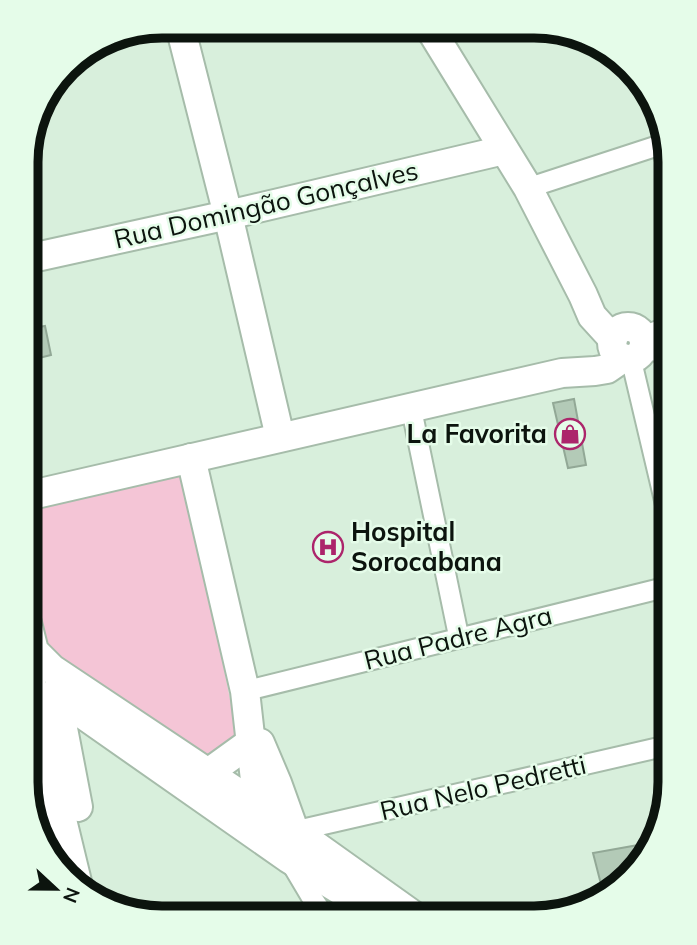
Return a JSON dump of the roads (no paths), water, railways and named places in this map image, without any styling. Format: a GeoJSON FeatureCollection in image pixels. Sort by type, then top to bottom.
{"type":"FeatureCollection","features":[{"type":"Feature","properties":{"kind":"street"},"geometry":{"type":"LineString","coordinates":[[183,38],[228,215],[279,437]]}},
{"type":"Feature","properties":{"kind":"street"},"geometry":{"type":"LineString","coordinates":[[436,38],[528,188],[592,316],[632,345],[659,469]]}},
{"type":"Feature","properties":{"kind":"street"},"geometry":{"type":"LineString","coordinates":[[528,188],[657,146]]}},
{"type":"Feature","properties":{"kind":"street","name":"Rua Domingão Gonçalves"},"geometry":{"type":"LineString","coordinates":[[38,257],[504,150]]}},
{"type":"Feature","properties":{"kind":"street"},"geometry":{"type":"LineString","coordinates":[[38,493],[562,373],[607,369],[632,345],[659,332]]}},
{"type":"Feature","properties":{"kind":"street"},"geometry":{"type":"LineString","coordinates":[[411,407],[459,638]]}},
{"type":"Feature","properties":{"kind":"street"},"geometry":{"type":"LineString","coordinates":[[191,458],[248,716],[256,789],[263,810]]}},
{"type":"Feature","properties":{"kind":"street","name":"Rua Padre Agra"},"geometry":{"type":"LineString","coordinates":[[248,716],[459,638],[658,589]]}},
{"type":"Feature","properties":{"kind":"street"},"geometry":{"type":"LineString","coordinates":[[38,662],[40,709]]}},
{"type":"Feature","properties":{"kind":"street"},"geometry":{"type":"LineString","coordinates":[[39,665],[263,810],[292,845]]}},
{"type":"Feature","properties":{"kind":"street"},"geometry":{"type":"LineString","coordinates":[[40,709],[63,725],[44,747]]}},
{"type":"Feature","properties":{"kind":"street"},"geometry":{"type":"LineString","coordinates":[[40,709],[81,713],[292,845],[396,906]]}},
{"type":"Feature","properties":{"kind":"street"},"geometry":{"type":"LineString","coordinates":[[208,773],[248,716]]}},
{"type":"Feature","properties":{"kind":"street"},"geometry":{"type":"LineString","coordinates":[[248,716],[277,783],[292,845],[321,906]]}},
{"type":"Feature","properties":{"kind":"street"},"geometry":{"type":"LineString","coordinates":[[44,747],[70,854]]}},
{"type":"Feature","properties":{"kind":"street"},"geometry":{"type":"LineString","coordinates":[[44,747],[92,885]]}},
{"type":"Feature","properties":{"kind":"street","name":"Rua Nelo Pedretti"},"geometry":{"type":"LineString","coordinates":[[292,845],[658,748]]}},
{"type":"Feature","properties":{"kind":"street"},"geometry":{"type":"LineString","coordinates":[[311,884],[360,906]]}},
{"type":"Feature","properties":{"kind":"place","name":"La Favorita"},"geometry":{"type":"Point","coordinates":[570,434]}},
{"type":"Feature","properties":{"kind":"place","name":"Hospital Sorocabana"},"geometry":{"type":"Point","coordinates":[328,547]}}]}
